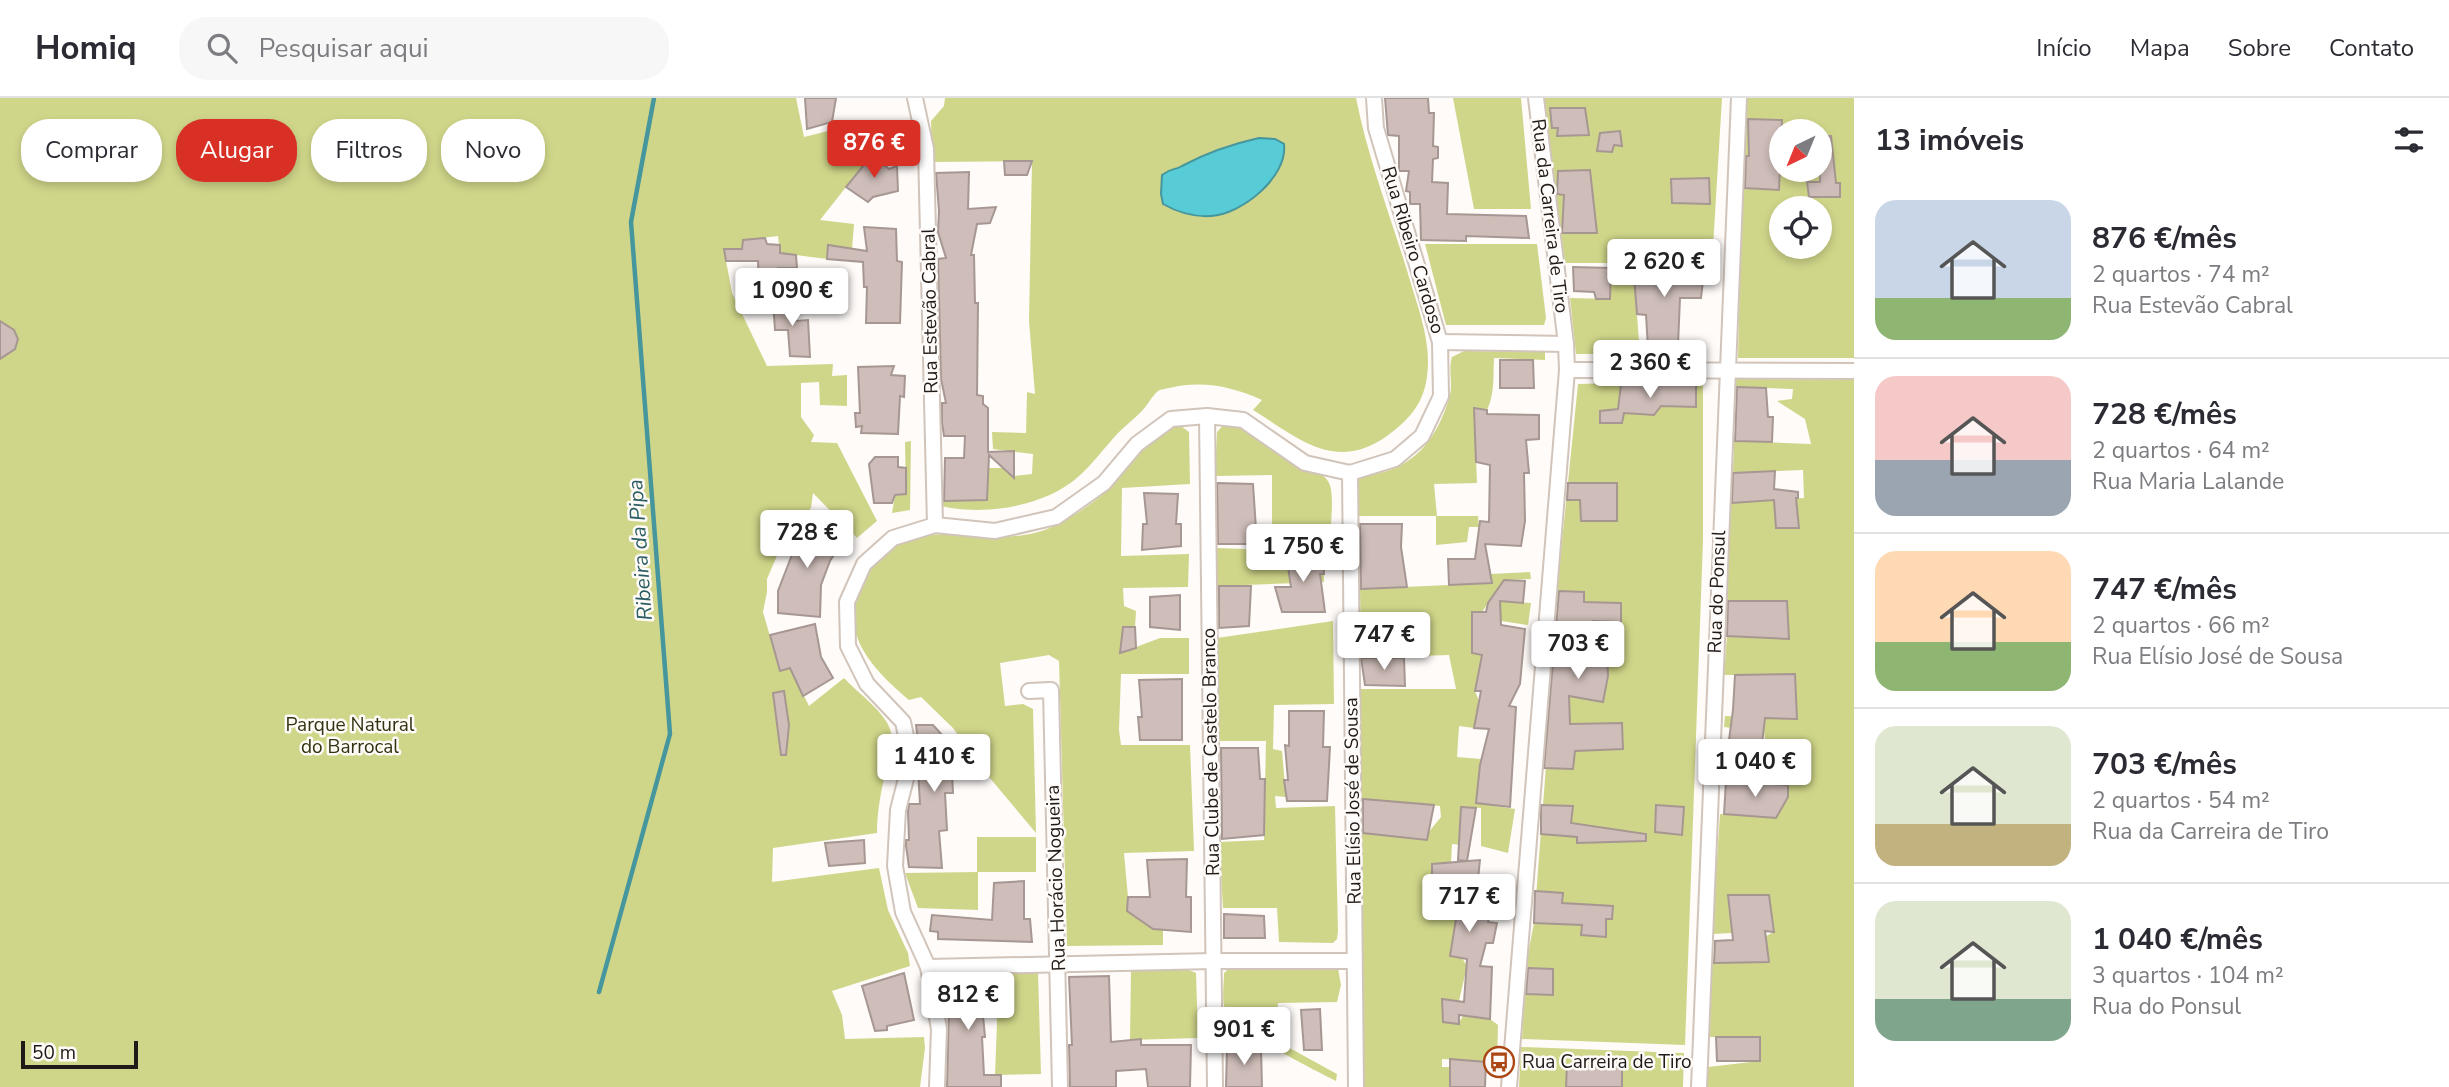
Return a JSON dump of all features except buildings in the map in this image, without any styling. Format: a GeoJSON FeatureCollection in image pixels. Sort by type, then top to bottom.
{"type":"FeatureCollection","features":[{"type":"Feature","properties":{"kind":"street","name":"Rua Estevão Cabral"},"geometry":{"type":"LineString","coordinates":[[915,98],[926,149],[935,524]]}},
{"type":"Feature","properties":{"kind":"street","name":"Rua Ribeiro Cardoso"},"geometry":{"type":"LineString","coordinates":[[935,524],[995,531],[1056,517],[1104,482],[1137,444],[1171,419],[1207,416],[1243,420],[1305,463],[1350,472],[1395,459],[1422,436],[1441,396],[1440,342],[1376,128],[1374,98]]}},
{"type":"Feature","properties":{"kind":"street","name":"Rua da Carreira de Tiro"},"geometry":{"type":"LineString","coordinates":[[1509,1087],[1567,370],[1536,98]]}},
{"type":"Feature","properties":{"kind":"street","name":"Rua do Ponsul"},"geometry":{"type":"LineString","coordinates":[[1699,1087],[1739,98]]}},
{"type":"Feature","properties":{"kind":"street"},"geometry":{"type":"LineString","coordinates":[[1440,342],[1566,344]]}},
{"type":"Feature","properties":{"kind":"street"},"geometry":{"type":"LineString","coordinates":[[1567,370],[1854,371]]}},
{"type":"Feature","properties":{"kind":"street","name":"Rua Clube de Castelo Branco"},"geometry":{"type":"LineString","coordinates":[[1207,416],[1215,1087]]}},
{"type":"Feature","properties":{"kind":"street","name":"Rua Elísio José de Sousa"},"geometry":{"type":"LineString","coordinates":[[1350,472],[1356,1087]]}},
{"type":"Feature","properties":{"kind":"street"},"geometry":{"type":"LineString","coordinates":[[935,524],[893,538],[864,564],[847,602],[848,646],[867,684],[903,722],[911,759],[898,810],[895,866],[903,912],[928,967],[939,1029],[937,1087]]}},
{"type":"Feature","properties":{"kind":"street","name":"Rua Horácio Nogueira"},"geometry":{"type":"LineString","coordinates":[[1029,691],[1051,690],[1060,1087]]}},
{"type":"Feature","properties":{"kind":"street"},"geometry":{"type":"LineString","coordinates":[[928,967],[1354,961]]}},
{"type":"Feature","properties":{"kind":"green space","name":"Parque Natural do Barrocal"},"geometry":{"type":"Polygon","coordinates":[[[0,98],[796,98],[804,137],[856,124],[876,149],[820,220],[854,224],[852,249],[828,245],[827,259],[780,253],[778,236],[744,240],[742,249],[724,250],[732,293],[767,366],[833,364],[832,376],[847,375],[847,406],[820,405],[819,382],[801,383],[801,417],[814,435],[811,442],[837,443],[877,521],[857,538],[813,493],[811,508],[785,537],[767,579],[763,612],[780,671],[790,668],[809,706],[844,678],[882,715],[890,728],[892,742],[880,799],[877,833],[773,848],[772,882],[879,868],[888,910],[908,953],[910,966],[832,991],[842,1015],[845,1039],[924,1037],[920,1087],[0,1087],[0,98]]]}},
{"type":"Feature","properties":{"kind":"green space"},"geometry":{"type":"Polygon","coordinates":[[[945,98],[1356,98],[1373,166],[1426,338],[1427,376],[1419,403],[1395,430],[1368,447],[1334,451],[1301,440],[1253,410],[1262,400],[1251,395],[1205,385],[1163,389],[1156,393],[1078,477],[1048,496],[994,509],[941,506],[944,501],[987,500],[988,468],[1004,468],[1014,476],[1032,474],[1033,454],[993,449],[992,432],[1026,433],[1027,392],[1035,394],[1029,321],[1032,161],[932,162],[931,121],[944,106],[945,98]]]}},
{"type":"Feature","properties":{"kind":"green space"},"geometry":{"type":"Polygon","coordinates":[[[1453,98],[1521,98],[1531,209],[1474,209],[1453,98]]]}},
{"type":"Feature","properties":{"kind":"green space"},"geometry":{"type":"Polygon","coordinates":[[[1543,98],[1722,98],[1712,264],[1633,263],[1640,354],[1576,354],[1570,298],[1610,299],[1611,263],[1565,263],[1543,98]]]}},
{"type":"Feature","properties":{"kind":"green space"},"geometry":{"type":"Polygon","coordinates":[[[1744,98],[1854,98],[1854,358],[1738,358],[1744,98]]]}},
{"type":"Feature","properties":{"kind":"green space"},"geometry":{"type":"Polygon","coordinates":[[[1425,244],[1537,244],[1546,318],[1544,325],[1446,325],[1425,244]]]}},
{"type":"Feature","properties":{"kind":"green space"},"geometry":{"type":"Polygon","coordinates":[[[1464,351],[1545,352],[1545,360],[1494,358],[1490,404],[1487,410],[1474,409],[1477,483],[1434,484],[1437,516],[1478,516],[1479,527],[1469,527],[1467,542],[1436,545],[1436,516],[1356,516],[1358,479],[1395,468],[1408,461],[1430,440],[1445,412],[1450,395],[1452,357],[1464,351]]]}},
{"type":"Feature","properties":{"kind":"green space"},"geometry":{"type":"Polygon","coordinates":[[[1736,379],[1854,380],[1854,1087],[1708,1087],[1708,1067],[1760,1061],[1760,1037],[1710,1037],[1711,963],[1769,962],[1766,936],[1774,932],[1769,896],[1728,896],[1732,933],[1712,934],[1720,814],[1776,818],[1788,797],[1787,785],[1722,781],[1722,762],[1769,762],[1764,732],[1724,727],[1725,716],[1796,719],[1794,675],[1724,675],[1727,636],[1789,639],[1787,601],[1727,601],[1730,503],[1804,498],[1803,470],[1733,473],[1734,441],[1811,444],[1805,419],[1777,401],[1792,399],[1793,389],[1735,387],[1736,379]]]}},
{"type":"Feature","properties":{"kind":"green space"},"geometry":{"type":"Polygon","coordinates":[[[1703,381],[1703,540],[1685,1045],[1522,1039],[1526,964],[1534,923],[1557,591],[1578,384],[1703,381]]]}},
{"type":"Feature","properties":{"kind":"green space"},"geometry":{"type":"Polygon","coordinates":[[[1226,422],[1246,432],[1282,457],[1327,479],[1332,495],[1330,543],[1302,544],[1303,552],[1287,553],[1290,574],[1324,574],[1324,582],[1216,586],[1217,548],[1270,550],[1272,545],[1272,475],[1215,476],[1217,432],[1226,422]]]}},
{"type":"Feature","properties":{"kind":"green space"},"geometry":{"type":"Polygon","coordinates":[[[1172,426],[1181,426],[1189,432],[1190,484],[1122,488],[1121,556],[1189,554],[1188,587],[1123,588],[1124,606],[1136,611],[1135,627],[1123,627],[1120,653],[1160,638],[1189,638],[1189,674],[1121,674],[1119,730],[1121,745],[1190,745],[1194,851],[1124,853],[1128,897],[1153,929],[1163,930],[1163,945],[1067,946],[1059,661],[1049,655],[1000,663],[1005,706],[1023,704],[1033,709],[1036,833],[984,771],[953,728],[921,697],[909,700],[886,679],[866,655],[855,628],[853,613],[856,597],[873,566],[899,543],[919,536],[940,534],[1031,534],[1060,523],[1102,495],[1138,453],[1172,426]]]}},
{"type":"Feature","properties":{"kind":"green space"},"geometry":{"type":"Polygon","coordinates":[[[911,441],[910,510],[892,513],[895,496],[906,494],[905,442],[911,441]]]}},
{"type":"Feature","properties":{"kind":"green space"},"geometry":{"type":"Polygon","coordinates":[[[1530,572],[1531,579],[1504,580],[1482,612],[1472,613],[1472,653],[1482,655],[1475,691],[1479,701],[1474,728],[1459,726],[1457,757],[1481,759],[1476,803],[1515,809],[1508,853],[1481,846],[1481,808],[1462,807],[1471,846],[1452,844],[1451,862],[1432,864],[1432,883],[1449,884],[1446,913],[1462,921],[1461,938],[1453,937],[1450,956],[1462,958],[1467,966],[1459,1001],[1442,999],[1443,1022],[1458,1024],[1463,1016],[1490,1019],[1498,1025],[1497,1062],[1442,1059],[1442,1067],[1450,1067],[1450,1087],[1364,1087],[1361,833],[1427,840],[1428,833],[1441,817],[1440,806],[1362,799],[1358,689],[1456,689],[1449,655],[1361,658],[1360,589],[1492,583],[1490,574],[1530,572]]]}},
{"type":"Feature","properties":{"kind":"green space"},"geometry":{"type":"Polygon","coordinates":[[[1500,601],[1531,603],[1528,625],[1501,621],[1500,601]]]}},
{"type":"Feature","properties":{"kind":"green space"},"geometry":{"type":"Polygon","coordinates":[[[1333,621],[1334,704],[1274,705],[1273,749],[1282,751],[1286,797],[1275,796],[1276,808],[1335,806],[1337,939],[1333,943],[1279,942],[1277,908],[1223,908],[1219,842],[1264,840],[1266,741],[1218,741],[1217,638],[1333,621]]]}},
{"type":"Feature","properties":{"kind":"green space"},"geometry":{"type":"Polygon","coordinates":[[[977,837],[1036,837],[1036,872],[978,872],[978,910],[918,908],[905,873],[977,872],[977,837]]]}},
{"type":"Feature","properties":{"kind":"green space"},"geometry":{"type":"Polygon","coordinates":[[[1338,968],[1341,985],[1337,1002],[1278,1003],[1275,1040],[1337,1074],[1336,1081],[1256,1037],[1241,1026],[1224,1006],[1224,973],[1227,970],[1338,968]]]}},
{"type":"Feature","properties":{"kind":"green space"},"geometry":{"type":"Polygon","coordinates":[[[1186,969],[1196,973],[1198,1038],[1130,1040],[1131,970],[1186,969]]]}},
{"type":"Feature","properties":{"kind":"green space"},"geometry":{"type":"Polygon","coordinates":[[[1038,972],[1041,1074],[995,1075],[997,1023],[994,973],[1038,972]]]}},
{"type":"Feature","properties":{"kind":"green space"},"geometry":{"type":"Polygon","coordinates":[[[1521,1047],[1684,1053],[1683,1087],[1519,1087],[1521,1047]]]}},
{"type":"Feature","properties":{"kind":"water"},"geometry":{"type":"Polygon","coordinates":[[[1259,138],[1275,139],[1284,144],[1283,156],[1271,181],[1249,201],[1236,209],[1211,216],[1186,213],[1163,204],[1162,175],[1219,149],[1259,138]]]}},
{"type":"Feature","properties":{"kind":"waterway","name":"Ribeira da Pipa"},"geometry":{"type":"LineString","coordinates":[[599,992],[670,734],[631,222],[654,98]]}},
{"type":"Feature","properties":{"kind":"place","name":"Rua Carreira de Tiro"},"geometry":{"type":"Point","coordinates":[1499,1062]}}]}
